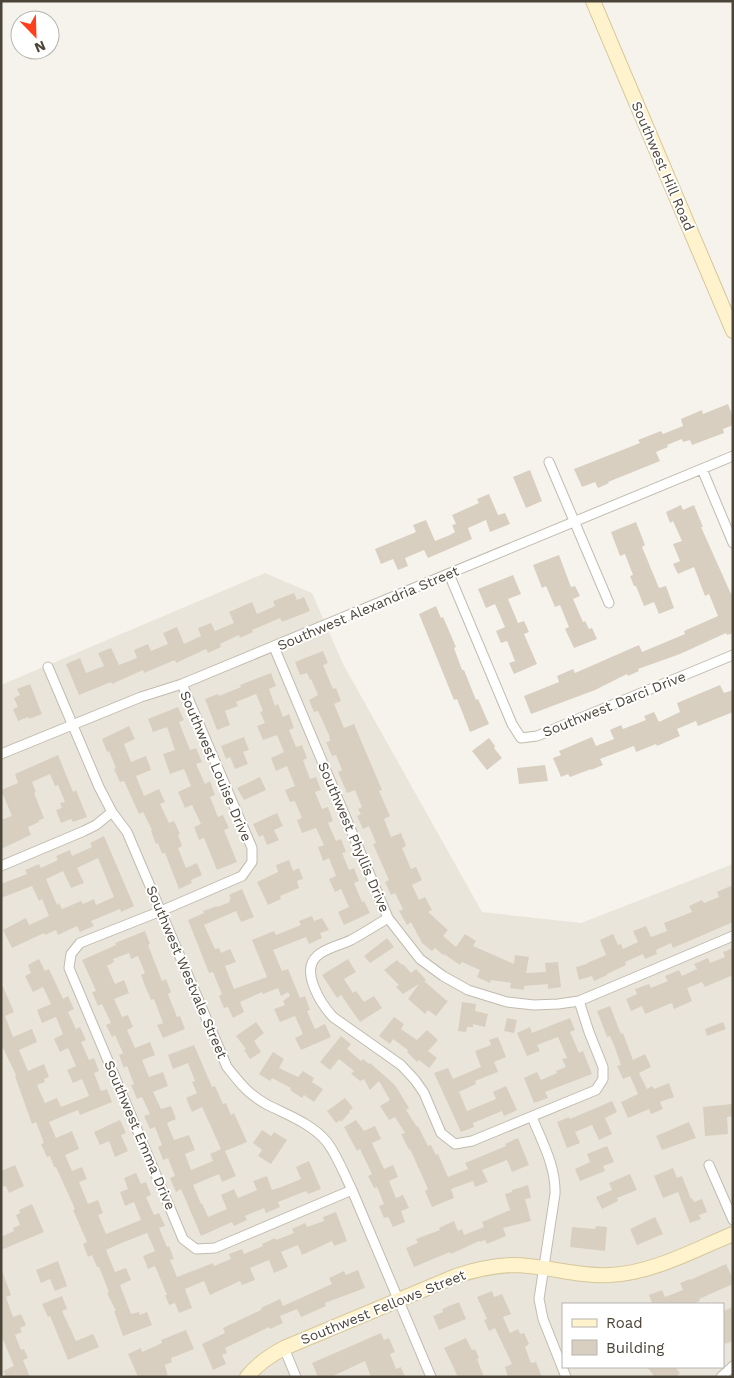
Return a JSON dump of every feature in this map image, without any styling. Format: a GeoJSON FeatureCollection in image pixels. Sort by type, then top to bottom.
{"type":"FeatureCollection","features":[{"type":"Feature","properties":{"kind":"street","name":"Southwest Hill Road"},"geometry":{"type":"LineString","coordinates":[[593,1],[733,331]]}},
{"type":"Feature","properties":{"kind":"street","name":"Southwest Alexandria Street"},"geometry":{"type":"LineString","coordinates":[[1,754],[141,697],[182,684],[274,647],[733,456]]}},
{"type":"Feature","properties":{"kind":"street"},"geometry":{"type":"LineString","coordinates":[[549,462],[609,603]]}},
{"type":"Feature","properties":{"kind":"street"},"geometry":{"type":"LineString","coordinates":[[702,469],[733,543]]}},
{"type":"Feature","properties":{"kind":"street","name":"Southwest Darci Drive"},"geometry":{"type":"LineString","coordinates":[[449,574],[512,724],[521,738],[537,736],[733,655]]}},
{"type":"Feature","properties":{"kind":"street","name":"Southwest Phyllis Drive"},"geometry":{"type":"LineString","coordinates":[[274,647],[388,918],[420,959],[443,976],[468,990],[507,1002],[534,1005],[579,1001],[733,936]]}},
{"type":"Feature","properties":{"kind":"street","name":"Southwest Westvale Street"},"geometry":{"type":"LineString","coordinates":[[48,667],[99,787],[112,812],[128,832],[227,1067],[245,1090],[265,1103],[306,1123],[326,1141],[339,1161],[432,1377]]}},
{"type":"Feature","properties":{"kind":"street","name":"Southwest Louise Drive"},"geometry":{"type":"LineString","coordinates":[[161,911],[242,876],[252,862],[252,848],[182,684]]}},
{"type":"Feature","properties":{"kind":"street"},"geometry":{"type":"LineString","coordinates":[[1,866],[84,831],[112,812]]}},
{"type":"Feature","properties":{"kind":"street","name":"Southwest Emma Drive"},"geometry":{"type":"LineString","coordinates":[[161,911],[80,943],[71,954],[69,968],[183,1239],[196,1249],[214,1248],[352,1190]]}},
{"type":"Feature","properties":{"kind":"street"},"geometry":{"type":"LineString","coordinates":[[388,918],[351,940],[318,954],[313,960],[310,974],[324,1007],[333,1017],[401,1065],[415,1080],[424,1093],[441,1133],[455,1144],[472,1142],[596,1090],[603,1079],[603,1066],[579,1001]]}},
{"type":"Feature","properties":{"kind":"street"},"geometry":{"type":"LineString","coordinates":[[532,1117],[552,1166],[555,1180],[555,1194],[539,1298],[543,1320],[562,1367]]}},
{"type":"Feature","properties":{"kind":"street"},"geometry":{"type":"LineString","coordinates":[[709,1165],[733,1220]]}},
{"type":"Feature","properties":{"kind":"street","name":"Southwest Fellows Street"},"geometry":{"type":"LineString","coordinates":[[247,1377],[264,1359],[284,1348],[456,1276],[482,1268],[513,1266],[611,1275],[659,1265],[733,1234]]}},
{"type":"Feature","properties":{"kind":"street"},"geometry":{"type":"LineString","coordinates":[[284,1348],[296,1377]]}},
{"type":"Feature","properties":{"kind":"street"},"geometry":{"type":"LineString","coordinates":[[721,1377],[733,1366]]}},
{"type":"Feature","properties":{"kind":"shaded area"},"geometry":{"type":"Polygon","coordinates":[[[265,573],[312,593],[343,664],[482,912],[581,923],[733,864],[733,1377],[1,1377],[1,685],[265,573]]]}},
{"type":"Feature","properties":{"kind":"building"},"geometry":{"type":"Polygon","coordinates":[[[728,404],[733,417],[733,425],[723,429],[724,433],[692,445],[690,440],[683,442],[682,439],[656,452],[660,461],[608,482],[598,488],[595,482],[582,487],[574,469],[640,443],[638,440],[661,431],[663,434],[683,426],[681,419],[702,410],[703,414],[728,404]]]}},
{"type":"Feature","properties":{"kind":"building"},"geometry":{"type":"Polygon","coordinates":[[[530,470],[542,501],[526,508],[513,477],[530,470]]]}},
{"type":"Feature","properties":{"kind":"building"},"geometry":{"type":"Polygon","coordinates":[[[489,494],[498,515],[505,513],[510,524],[490,532],[486,520],[468,528],[472,539],[428,558],[424,550],[405,558],[408,566],[398,570],[393,559],[381,564],[375,549],[416,532],[413,525],[426,520],[435,541],[450,535],[455,532],[452,525],[456,524],[452,515],[479,503],[477,499],[489,494]]]}},
{"type":"Feature","properties":{"kind":"building"},"geometry":{"type":"Polygon","coordinates":[[[681,505],[683,510],[694,505],[703,527],[701,527],[731,594],[733,593],[733,633],[727,635],[726,633],[680,654],[638,669],[639,671],[628,676],[627,674],[595,690],[531,714],[524,696],[559,682],[557,676],[573,669],[575,673],[639,645],[642,652],[685,634],[684,631],[718,616],[709,594],[705,596],[694,567],[678,574],[673,564],[680,561],[673,544],[682,541],[673,521],[670,523],[666,512],[681,505]]]}},
{"type":"Feature","properties":{"kind":"building"},"geometry":{"type":"Polygon","coordinates":[[[636,522],[645,545],[642,547],[659,588],[666,586],[674,608],[659,614],[654,602],[644,606],[630,576],[633,575],[625,554],[620,556],[611,532],[636,522]]]}},
{"type":"Feature","properties":{"kind":"building"},"geometry":{"type":"Polygon","coordinates":[[[559,555],[571,587],[575,586],[580,596],[573,599],[583,622],[585,621],[589,629],[592,628],[597,639],[574,648],[565,629],[569,627],[560,605],[555,607],[546,586],[542,588],[533,565],[559,555]]]}},
{"type":"Feature","properties":{"kind":"building"},"geometry":{"type":"Polygon","coordinates":[[[513,575],[521,594],[508,599],[518,623],[524,621],[529,632],[524,634],[537,664],[514,674],[509,663],[515,661],[507,641],[501,643],[496,631],[505,627],[495,604],[486,608],[478,589],[513,575]]]}},
{"type":"Feature","properties":{"kind":"building"},"geometry":{"type":"Polygon","coordinates":[[[294,593],[297,600],[304,597],[310,611],[282,622],[280,618],[252,630],[253,632],[240,638],[239,635],[220,644],[221,647],[208,653],[206,649],[176,663],[175,660],[144,673],[143,670],[112,684],[111,682],[79,695],[66,664],[80,658],[86,673],[104,666],[98,653],[111,648],[119,665],[137,658],[134,650],[148,644],[151,651],[168,644],[163,633],[177,627],[184,644],[201,636],[198,628],[211,623],[215,631],[234,623],[229,612],[252,602],[257,614],[275,606],[273,601],[294,593]]]}},
{"type":"Feature","properties":{"kind":"building"},"geometry":{"type":"Polygon","coordinates":[[[436,606],[456,647],[454,648],[462,670],[464,670],[476,700],[478,699],[489,724],[470,732],[457,699],[454,700],[419,614],[436,606]]]}},
{"type":"Feature","properties":{"kind":"building"},"geometry":{"type":"Polygon","coordinates":[[[323,651],[328,663],[323,665],[333,689],[336,688],[341,701],[334,704],[344,728],[354,724],[382,790],[379,791],[390,816],[384,819],[391,837],[401,833],[406,846],[402,848],[411,869],[416,867],[422,880],[412,885],[419,900],[425,897],[432,910],[428,912],[448,930],[443,936],[456,947],[465,934],[476,941],[473,946],[514,964],[515,955],[529,957],[526,973],[546,972],[545,963],[558,962],[561,987],[548,989],[548,984],[524,986],[524,990],[510,988],[511,983],[491,980],[490,983],[477,977],[480,970],[462,962],[460,965],[435,948],[432,951],[422,943],[411,922],[407,925],[399,911],[403,909],[395,893],[391,895],[385,882],[389,880],[373,844],[376,843],[369,826],[363,829],[357,816],[361,814],[358,809],[362,807],[355,790],[347,793],[338,772],[342,770],[336,755],[332,756],[326,742],[330,741],[329,735],[318,711],[314,712],[309,700],[318,695],[307,673],[300,675],[295,662],[323,651]]]}},
{"type":"Feature","properties":{"kind":"building"},"geometry":{"type":"Polygon","coordinates":[[[271,673],[276,686],[269,689],[275,706],[278,704],[283,717],[289,714],[294,728],[289,730],[296,747],[302,745],[307,758],[303,760],[310,779],[316,777],[321,790],[315,792],[322,809],[328,807],[333,821],[328,823],[336,841],[341,839],[346,852],[342,853],[349,870],[354,868],[359,881],[354,883],[362,902],[364,901],[370,913],[344,925],[338,912],[349,907],[341,889],[335,892],[329,879],[336,876],[329,858],[323,861],[318,847],[324,845],[316,828],[302,833],[297,820],[302,818],[295,801],[290,802],[285,790],[295,786],[287,766],[276,771],[271,758],[284,752],[277,735],[263,740],[257,726],[265,723],[260,712],[263,711],[256,694],[236,702],[238,706],[225,711],[230,725],[217,730],[205,699],[218,694],[219,696],[241,687],[240,685],[271,673]]]}},
{"type":"Feature","properties":{"kind":"building"},"geometry":{"type":"Polygon","coordinates":[[[30,684],[42,714],[18,721],[13,709],[18,707],[14,698],[20,695],[17,689],[30,684]]]}},
{"type":"Feature","properties":{"kind":"building"},"geometry":{"type":"Polygon","coordinates":[[[720,685],[724,693],[733,690],[733,712],[698,726],[696,721],[677,729],[680,736],[657,746],[656,744],[636,752],[634,746],[600,759],[603,765],[570,777],[568,774],[561,777],[553,758],[561,755],[559,751],[592,737],[596,746],[614,739],[610,730],[621,725],[623,729],[646,720],[644,716],[654,712],[659,722],[680,712],[677,703],[720,685]]]}},
{"type":"Feature","properties":{"kind":"building"},"geometry":{"type":"Polygon","coordinates":[[[178,707],[184,720],[179,722],[190,750],[196,748],[202,762],[196,764],[205,784],[210,781],[215,795],[210,797],[218,817],[223,815],[229,828],[224,830],[237,862],[217,870],[204,838],[199,840],[194,827],[201,824],[192,805],[185,808],[178,792],[191,786],[184,769],[170,774],[163,754],[175,750],[167,727],[153,732],[148,719],[178,707]]]}},
{"type":"Feature","properties":{"kind":"building"},"geometry":{"type":"Polygon","coordinates":[[[129,726],[135,739],[124,744],[131,762],[146,756],[151,770],[136,776],[144,796],[159,789],[165,802],[160,804],[169,823],[174,821],[180,834],[178,835],[182,846],[178,848],[186,868],[197,863],[202,875],[191,880],[192,883],[179,889],[165,853],[162,854],[158,843],[156,844],[152,830],[143,812],[139,814],[124,781],[120,782],[109,751],[107,752],[102,739],[129,726]]]}},
{"type":"Feature","properties":{"kind":"building"},"geometry":{"type":"Polygon","coordinates":[[[244,737],[249,750],[243,752],[248,764],[235,769],[230,757],[226,759],[221,746],[244,737]]]}},
{"type":"Feature","properties":{"kind":"building"},"geometry":{"type":"Polygon","coordinates":[[[489,738],[502,758],[487,770],[472,751],[489,738]]]}},
{"type":"Feature","properties":{"kind":"building"},"geometry":{"type":"Polygon","coordinates":[[[58,755],[73,792],[76,790],[87,817],[73,822],[71,819],[61,823],[56,810],[62,808],[60,803],[65,802],[58,785],[55,786],[50,774],[32,782],[36,792],[34,793],[44,818],[28,827],[31,835],[1,849],[1,820],[12,816],[1,790],[18,783],[15,774],[58,755]]]}},
{"type":"Feature","properties":{"kind":"building"},"geometry":{"type":"Polygon","coordinates":[[[545,765],[548,781],[519,784],[517,768],[545,765]]]}},
{"type":"Feature","properties":{"kind":"building"},"geometry":{"type":"Polygon","coordinates":[[[260,777],[266,790],[244,800],[237,788],[260,777]]]}},
{"type":"Feature","properties":{"kind":"building"},"geometry":{"type":"Polygon","coordinates":[[[277,813],[283,826],[274,830],[279,840],[267,845],[263,835],[259,837],[253,824],[277,813]]]}},
{"type":"Feature","properties":{"kind":"building"},"geometry":{"type":"Polygon","coordinates":[[[104,836],[134,906],[121,912],[120,909],[91,921],[94,926],[80,932],[77,926],[58,935],[56,930],[45,935],[44,933],[12,948],[3,930],[26,918],[29,925],[49,916],[42,899],[39,901],[32,886],[1,898],[1,884],[27,874],[25,870],[39,864],[41,868],[58,860],[56,856],[70,850],[72,856],[92,847],[90,843],[104,836]],[[98,858],[77,868],[84,883],[71,888],[63,871],[46,879],[57,905],[59,903],[62,909],[81,901],[83,904],[94,899],[96,905],[114,897],[98,858]]]}},
{"type":"Feature","properties":{"kind":"building"},"geometry":{"type":"Polygon","coordinates":[[[289,860],[293,871],[299,868],[303,879],[297,881],[299,888],[280,896],[281,899],[268,905],[257,882],[278,872],[276,865],[289,860]]]}},
{"type":"Feature","properties":{"kind":"building"},"geometry":{"type":"Polygon","coordinates":[[[733,885],[733,922],[673,948],[671,943],[656,950],[657,954],[645,959],[643,954],[625,962],[626,965],[594,981],[592,976],[579,980],[576,967],[606,955],[600,940],[613,934],[618,945],[621,944],[623,949],[638,942],[633,931],[646,926],[651,937],[667,931],[664,923],[692,912],[689,906],[702,900],[704,903],[719,897],[717,892],[733,885]]]}},
{"type":"Feature","properties":{"kind":"building"},"geometry":{"type":"Polygon","coordinates":[[[242,889],[254,917],[241,922],[236,911],[204,925],[215,949],[219,948],[221,953],[230,949],[236,962],[225,966],[234,989],[267,977],[252,940],[274,931],[276,935],[301,925],[299,921],[312,916],[314,921],[322,918],[329,930],[320,933],[322,938],[309,944],[306,937],[273,950],[282,971],[288,969],[300,998],[305,996],[310,1010],[307,1011],[315,1029],[325,1024],[331,1037],[301,1050],[295,1038],[303,1034],[295,1016],[280,1022],[274,1009],[285,1005],[283,1001],[290,996],[288,992],[281,996],[278,988],[263,994],[262,992],[240,1002],[244,1012],[233,1018],[228,1007],[224,1008],[219,996],[222,994],[213,972],[209,973],[188,920],[204,913],[203,911],[230,902],[229,895],[242,889]]]}},
{"type":"Feature","properties":{"kind":"building"},"geometry":{"type":"Polygon","coordinates":[[[145,931],[150,944],[148,945],[162,981],[166,979],[171,992],[168,994],[177,1017],[180,1016],[185,1029],[163,1038],[157,1025],[163,1023],[154,999],[151,1000],[145,986],[141,975],[145,973],[138,956],[131,959],[129,953],[113,959],[114,962],[107,966],[115,984],[124,980],[129,993],[114,999],[122,1017],[128,1015],[133,1027],[127,1030],[135,1048],[150,1042],[155,1055],[142,1060],[149,1077],[163,1072],[168,1086],[153,1092],[161,1109],[171,1106],[176,1119],[167,1123],[174,1140],[189,1135],[195,1150],[185,1154],[191,1170],[213,1161],[210,1154],[221,1149],[202,1107],[192,1112],[186,1098],[197,1093],[192,1082],[195,1081],[188,1063],[173,1069],[168,1055],[194,1045],[212,1087],[215,1086],[223,1104],[226,1103],[231,1115],[234,1113],[247,1142],[225,1151],[236,1176],[222,1182],[219,1174],[193,1185],[208,1217],[227,1209],[221,1195],[234,1189],[238,1198],[257,1190],[253,1181],[267,1176],[272,1190],[284,1186],[301,1179],[296,1167],[309,1161],[321,1189],[308,1194],[306,1191],[278,1202],[280,1207],[266,1213],[264,1208],[245,1216],[247,1220],[234,1226],[232,1222],[201,1236],[181,1189],[176,1192],[170,1178],[175,1176],[168,1158],[163,1160],[158,1147],[162,1145],[155,1127],[150,1129],[144,1116],[150,1114],[142,1097],[137,1099],[131,1085],[134,1084],[127,1066],[124,1068],[119,1055],[123,1053],[115,1035],[112,1037],[106,1025],[111,1023],[102,1004],[98,1006],[92,992],[96,991],[82,960],[116,945],[115,943],[145,931]]]}},
{"type":"Feature","properties":{"kind":"building"},"geometry":{"type":"Polygon","coordinates":[[[387,938],[394,947],[370,963],[364,956],[387,938]]]}},
{"type":"Feature","properties":{"kind":"building"},"geometry":{"type":"Polygon","coordinates":[[[733,948],[733,975],[705,987],[702,982],[687,988],[692,1001],[674,1009],[672,1003],[645,1014],[642,1006],[631,1011],[626,999],[637,994],[635,989],[649,984],[651,988],[668,981],[665,976],[679,970],[682,976],[697,969],[694,964],[708,958],[710,963],[725,957],[723,952],[733,948]]]}},
{"type":"Feature","properties":{"kind":"building"},"geometry":{"type":"Polygon","coordinates":[[[39,959],[45,971],[49,969],[63,999],[68,996],[74,1009],[68,1012],[76,1029],[80,1027],[86,1040],[81,1042],[89,1060],[94,1058],[99,1071],[94,1073],[101,1091],[107,1089],[112,1102],[80,1115],[78,1110],[49,1122],[56,1138],[72,1131],[79,1149],[65,1155],[72,1171],[82,1167],[87,1179],[79,1182],[88,1204],[98,1200],[103,1213],[98,1215],[106,1234],[141,1220],[134,1202],[125,1206],[120,1192],[128,1189],[124,1178],[136,1173],[141,1184],[146,1182],[151,1195],[146,1197],[154,1215],[159,1213],[165,1226],[159,1228],[174,1259],[170,1260],[177,1277],[213,1263],[214,1266],[231,1259],[229,1254],[242,1249],[244,1254],[263,1246],[262,1244],[275,1238],[276,1240],[294,1233],[292,1229],[305,1223],[307,1227],[324,1221],[323,1217],[336,1212],[347,1241],[334,1246],[332,1241],[302,1255],[298,1245],[281,1252],[288,1267],[274,1273],[269,1260],[250,1268],[255,1280],[242,1285],[240,1281],[210,1295],[204,1281],[185,1289],[192,1308],[179,1313],[175,1303],[169,1305],[155,1266],[148,1269],[143,1256],[155,1251],[147,1233],[119,1244],[106,1250],[115,1272],[126,1268],[131,1280],[120,1285],[131,1314],[139,1312],[140,1315],[147,1312],[152,1325],[123,1336],[114,1311],[116,1311],[107,1293],[109,1292],[99,1267],[97,1267],[92,1255],[88,1257],[83,1244],[87,1242],[73,1210],[75,1209],[56,1167],[54,1167],[50,1156],[47,1157],[41,1144],[44,1143],[36,1122],[32,1124],[16,1075],[1,1044],[1,982],[14,1012],[5,1016],[13,1037],[32,1029],[37,1042],[19,1050],[28,1071],[44,1064],[49,1077],[44,1079],[45,1082],[37,1085],[45,1103],[57,1098],[61,1107],[89,1096],[82,1079],[73,1083],[67,1070],[76,1066],[68,1048],[60,1052],[54,1039],[63,1034],[56,1017],[42,1023],[37,1010],[51,1004],[43,987],[33,992],[25,976],[31,973],[28,965],[39,959]]]}},
{"type":"Feature","properties":{"kind":"building"},"geometry":{"type":"Polygon","coordinates":[[[348,959],[356,972],[344,979],[353,993],[356,991],[364,1002],[374,996],[382,1008],[360,1022],[341,995],[337,998],[322,975],[348,959]]]}},
{"type":"Feature","properties":{"kind":"building"},"geometry":{"type":"Polygon","coordinates":[[[397,960],[411,973],[416,969],[426,980],[424,981],[448,1001],[436,1016],[428,1010],[425,1014],[408,999],[419,984],[403,994],[396,987],[399,985],[384,970],[397,960]]]}},
{"type":"Feature","properties":{"kind":"building"},"geometry":{"type":"Polygon","coordinates":[[[462,1002],[476,1004],[475,1011],[488,1014],[485,1027],[473,1024],[473,1027],[467,1027],[466,1032],[458,1031],[462,1002]]]}},
{"type":"Feature","properties":{"kind":"building"},"geometry":{"type":"Polygon","coordinates":[[[610,1006],[633,1060],[645,1054],[651,1067],[639,1073],[647,1089],[652,1086],[654,1089],[669,1083],[674,1097],[660,1102],[663,1109],[651,1114],[649,1109],[628,1118],[621,1102],[638,1094],[630,1076],[623,1079],[617,1066],[621,1065],[615,1048],[610,1036],[607,1037],[597,1011],[610,1006]]]}},
{"type":"Feature","properties":{"kind":"building"},"geometry":{"type":"Polygon","coordinates":[[[394,1017],[404,1024],[401,1029],[417,1040],[427,1030],[438,1040],[428,1051],[437,1058],[429,1068],[419,1060],[417,1062],[407,1052],[408,1050],[393,1039],[390,1044],[379,1036],[394,1017]]]}},
{"type":"Feature","properties":{"kind":"building"},"geometry":{"type":"Polygon","coordinates":[[[507,1018],[517,1020],[514,1033],[504,1031],[507,1018]]]}},
{"type":"Feature","properties":{"kind":"building"},"geometry":{"type":"Polygon","coordinates":[[[570,1018],[575,1030],[570,1032],[579,1053],[583,1051],[592,1074],[545,1092],[548,1098],[534,1103],[524,1078],[537,1072],[541,1080],[557,1073],[556,1071],[566,1067],[562,1059],[567,1058],[558,1037],[537,1045],[540,1051],[527,1056],[517,1033],[530,1027],[532,1033],[570,1018]]]}},
{"type":"Feature","properties":{"kind":"building"},"geometry":{"type":"Polygon","coordinates":[[[256,1022],[264,1033],[254,1041],[261,1052],[250,1059],[244,1050],[246,1049],[236,1036],[256,1022]]]}},
{"type":"Feature","properties":{"kind":"building"},"geometry":{"type":"Polygon","coordinates":[[[723,1022],[726,1029],[707,1036],[705,1029],[723,1022]]]}},
{"type":"Feature","properties":{"kind":"building"},"geometry":{"type":"Polygon","coordinates":[[[341,1036],[351,1044],[347,1049],[361,1061],[363,1059],[370,1063],[395,1085],[409,1108],[406,1110],[418,1126],[428,1146],[431,1145],[436,1155],[438,1154],[448,1177],[468,1169],[465,1163],[506,1146],[505,1144],[518,1138],[529,1165],[512,1172],[507,1160],[482,1170],[488,1182],[475,1187],[473,1181],[451,1189],[454,1198],[432,1207],[425,1191],[428,1189],[401,1134],[405,1133],[395,1117],[389,1120],[380,1106],[390,1100],[379,1081],[370,1090],[364,1079],[360,1081],[351,1074],[354,1071],[339,1059],[330,1070],[320,1062],[341,1036]]]}},
{"type":"Feature","properties":{"kind":"building"},"geometry":{"type":"Polygon","coordinates":[[[498,1037],[506,1057],[494,1062],[498,1072],[475,1081],[476,1084],[459,1092],[467,1111],[496,1099],[493,1092],[506,1086],[517,1110],[504,1116],[502,1111],[473,1123],[474,1127],[461,1132],[434,1073],[448,1068],[453,1079],[481,1067],[475,1051],[491,1045],[489,1040],[498,1037]]]}},
{"type":"Feature","properties":{"kind":"building"},"geometry":{"type":"Polygon","coordinates":[[[273,1052],[284,1059],[279,1068],[298,1077],[303,1071],[314,1078],[312,1082],[323,1089],[314,1102],[304,1095],[302,1098],[290,1090],[291,1088],[272,1078],[270,1081],[259,1074],[273,1052]]]}},
{"type":"Feature","properties":{"kind":"building"},"geometry":{"type":"Polygon","coordinates":[[[345,1098],[353,1108],[341,1122],[340,1120],[336,1123],[327,1111],[345,1098]]]}},
{"type":"Feature","properties":{"kind":"building"},"geometry":{"type":"Polygon","coordinates":[[[612,1101],[617,1112],[605,1118],[612,1134],[599,1140],[592,1125],[575,1132],[580,1143],[567,1148],[557,1122],[569,1117],[570,1119],[612,1101]]]}},
{"type":"Feature","properties":{"kind":"building"},"geometry":{"type":"Polygon","coordinates":[[[732,1104],[733,1116],[727,1117],[728,1134],[705,1136],[703,1107],[732,1104]]]}},
{"type":"Feature","properties":{"kind":"building"},"geometry":{"type":"Polygon","coordinates":[[[120,1120],[126,1133],[121,1135],[128,1151],[115,1157],[109,1141],[100,1145],[94,1132],[120,1120]]]}},
{"type":"Feature","properties":{"kind":"building"},"geometry":{"type":"Polygon","coordinates":[[[356,1120],[364,1131],[375,1126],[381,1139],[372,1143],[384,1169],[393,1165],[398,1177],[389,1181],[396,1198],[403,1195],[409,1208],[401,1211],[405,1222],[393,1227],[388,1217],[384,1218],[379,1206],[384,1204],[377,1187],[374,1188],[368,1176],[372,1174],[360,1149],[357,1151],[344,1127],[356,1120]]]}},
{"type":"Feature","properties":{"kind":"building"},"geometry":{"type":"Polygon","coordinates":[[[689,1122],[696,1138],[662,1150],[656,1136],[689,1122]]]}},
{"type":"Feature","properties":{"kind":"building"},"geometry":{"type":"Polygon","coordinates":[[[262,1130],[271,1136],[274,1132],[287,1140],[271,1164],[258,1156],[262,1150],[253,1143],[262,1130]]]}},
{"type":"Feature","properties":{"kind":"building"},"geometry":{"type":"Polygon","coordinates":[[[607,1146],[614,1162],[603,1166],[605,1171],[580,1181],[575,1169],[590,1162],[587,1154],[607,1146]]]}},
{"type":"Feature","properties":{"kind":"building"},"geometry":{"type":"Polygon","coordinates":[[[15,1165],[24,1186],[9,1193],[6,1186],[1,1187],[1,1171],[15,1165]]]}},
{"type":"Feature","properties":{"kind":"building"},"geometry":{"type":"Polygon","coordinates":[[[673,1168],[677,1178],[682,1176],[691,1199],[694,1202],[702,1199],[707,1212],[699,1215],[701,1219],[690,1223],[678,1192],[663,1198],[654,1176],[673,1168]]]}},
{"type":"Feature","properties":{"kind":"building"},"geometry":{"type":"Polygon","coordinates":[[[630,1174],[637,1190],[617,1198],[618,1201],[602,1209],[596,1197],[612,1190],[609,1183],[630,1174]]]}},
{"type":"Feature","properties":{"kind":"building"},"geometry":{"type":"Polygon","coordinates":[[[528,1185],[531,1198],[525,1199],[531,1221],[503,1228],[506,1236],[487,1244],[485,1240],[479,1241],[451,1254],[450,1252],[414,1267],[406,1248],[418,1243],[416,1239],[440,1230],[439,1228],[454,1221],[458,1231],[462,1229],[464,1235],[484,1227],[482,1222],[510,1210],[505,1194],[528,1185]]]}},
{"type":"Feature","properties":{"kind":"building"},"geometry":{"type":"Polygon","coordinates":[[[32,1204],[44,1232],[1,1250],[1,1237],[14,1231],[13,1228],[20,1225],[16,1215],[20,1213],[19,1210],[32,1204]]]}},
{"type":"Feature","properties":{"kind":"building"},"geometry":{"type":"Polygon","coordinates":[[[655,1217],[663,1234],[637,1245],[630,1229],[655,1217]]]}},
{"type":"Feature","properties":{"kind":"building"},"geometry":{"type":"Polygon","coordinates":[[[596,1226],[607,1227],[605,1251],[570,1247],[572,1227],[595,1229],[596,1226]]]}},
{"type":"Feature","properties":{"kind":"building"},"geometry":{"type":"Polygon","coordinates":[[[58,1261],[67,1286],[55,1291],[50,1279],[41,1283],[36,1270],[58,1261]]]}},
{"type":"Feature","properties":{"kind":"building"},"geometry":{"type":"Polygon","coordinates":[[[726,1264],[733,1279],[733,1284],[699,1299],[700,1301],[695,1303],[652,1303],[649,1295],[662,1290],[665,1297],[683,1290],[680,1283],[726,1264]]]}},
{"type":"Feature","properties":{"kind":"building"},"geometry":{"type":"Polygon","coordinates":[[[358,1270],[365,1288],[325,1303],[326,1306],[301,1317],[297,1309],[280,1316],[283,1323],[270,1329],[269,1327],[225,1348],[227,1353],[222,1355],[226,1364],[213,1370],[202,1344],[225,1333],[223,1328],[280,1299],[283,1306],[332,1284],[329,1278],[344,1271],[346,1275],[358,1270]]]}},
{"type":"Feature","properties":{"kind":"building"},"geometry":{"type":"Polygon","coordinates":[[[2,1271],[11,1295],[6,1297],[13,1317],[21,1314],[26,1325],[20,1328],[22,1332],[15,1335],[21,1350],[24,1349],[28,1358],[23,1360],[30,1377],[6,1377],[3,1371],[14,1366],[1,1335],[2,1271]]]}},
{"type":"Feature","properties":{"kind":"building"},"geometry":{"type":"Polygon","coordinates":[[[492,1291],[494,1297],[502,1294],[511,1314],[503,1317],[510,1333],[518,1329],[520,1334],[524,1333],[529,1344],[525,1347],[531,1363],[536,1362],[542,1377],[508,1377],[505,1367],[512,1364],[495,1328],[489,1331],[484,1320],[487,1319],[477,1297],[492,1291]]]}},
{"type":"Feature","properties":{"kind":"building"},"geometry":{"type":"Polygon","coordinates":[[[62,1296],[67,1309],[62,1311],[76,1341],[93,1334],[99,1347],[68,1360],[50,1316],[48,1317],[42,1304],[62,1296]]]}},
{"type":"Feature","properties":{"kind":"building"},"geometry":{"type":"Polygon","coordinates":[[[459,1302],[466,1319],[439,1330],[433,1316],[443,1312],[442,1309],[459,1302]]]}},
{"type":"Feature","properties":{"kind":"building"},"geometry":{"type":"Polygon","coordinates":[[[733,1307],[733,1341],[725,1344],[724,1341],[724,1311],[733,1307]]]}},
{"type":"Feature","properties":{"kind":"building"},"geometry":{"type":"Polygon","coordinates":[[[186,1330],[194,1349],[171,1358],[172,1362],[165,1365],[168,1377],[138,1377],[128,1354],[141,1348],[142,1352],[162,1343],[161,1340],[186,1330]]]}},
{"type":"Feature","properties":{"kind":"building"},"geometry":{"type":"Polygon","coordinates":[[[381,1333],[384,1340],[389,1338],[395,1352],[390,1354],[396,1369],[401,1367],[405,1377],[371,1377],[365,1361],[331,1377],[318,1377],[312,1363],[381,1333]]]}},
{"type":"Feature","properties":{"kind":"building"},"geometry":{"type":"Polygon","coordinates":[[[466,1338],[472,1350],[475,1349],[484,1377],[458,1377],[444,1348],[466,1338]]]}},
{"type":"Feature","properties":{"kind":"building"},"geometry":{"type":"Polygon","coordinates":[[[648,1368],[676,1368],[680,1373],[676,1377],[655,1377],[648,1368]]]}}]}
